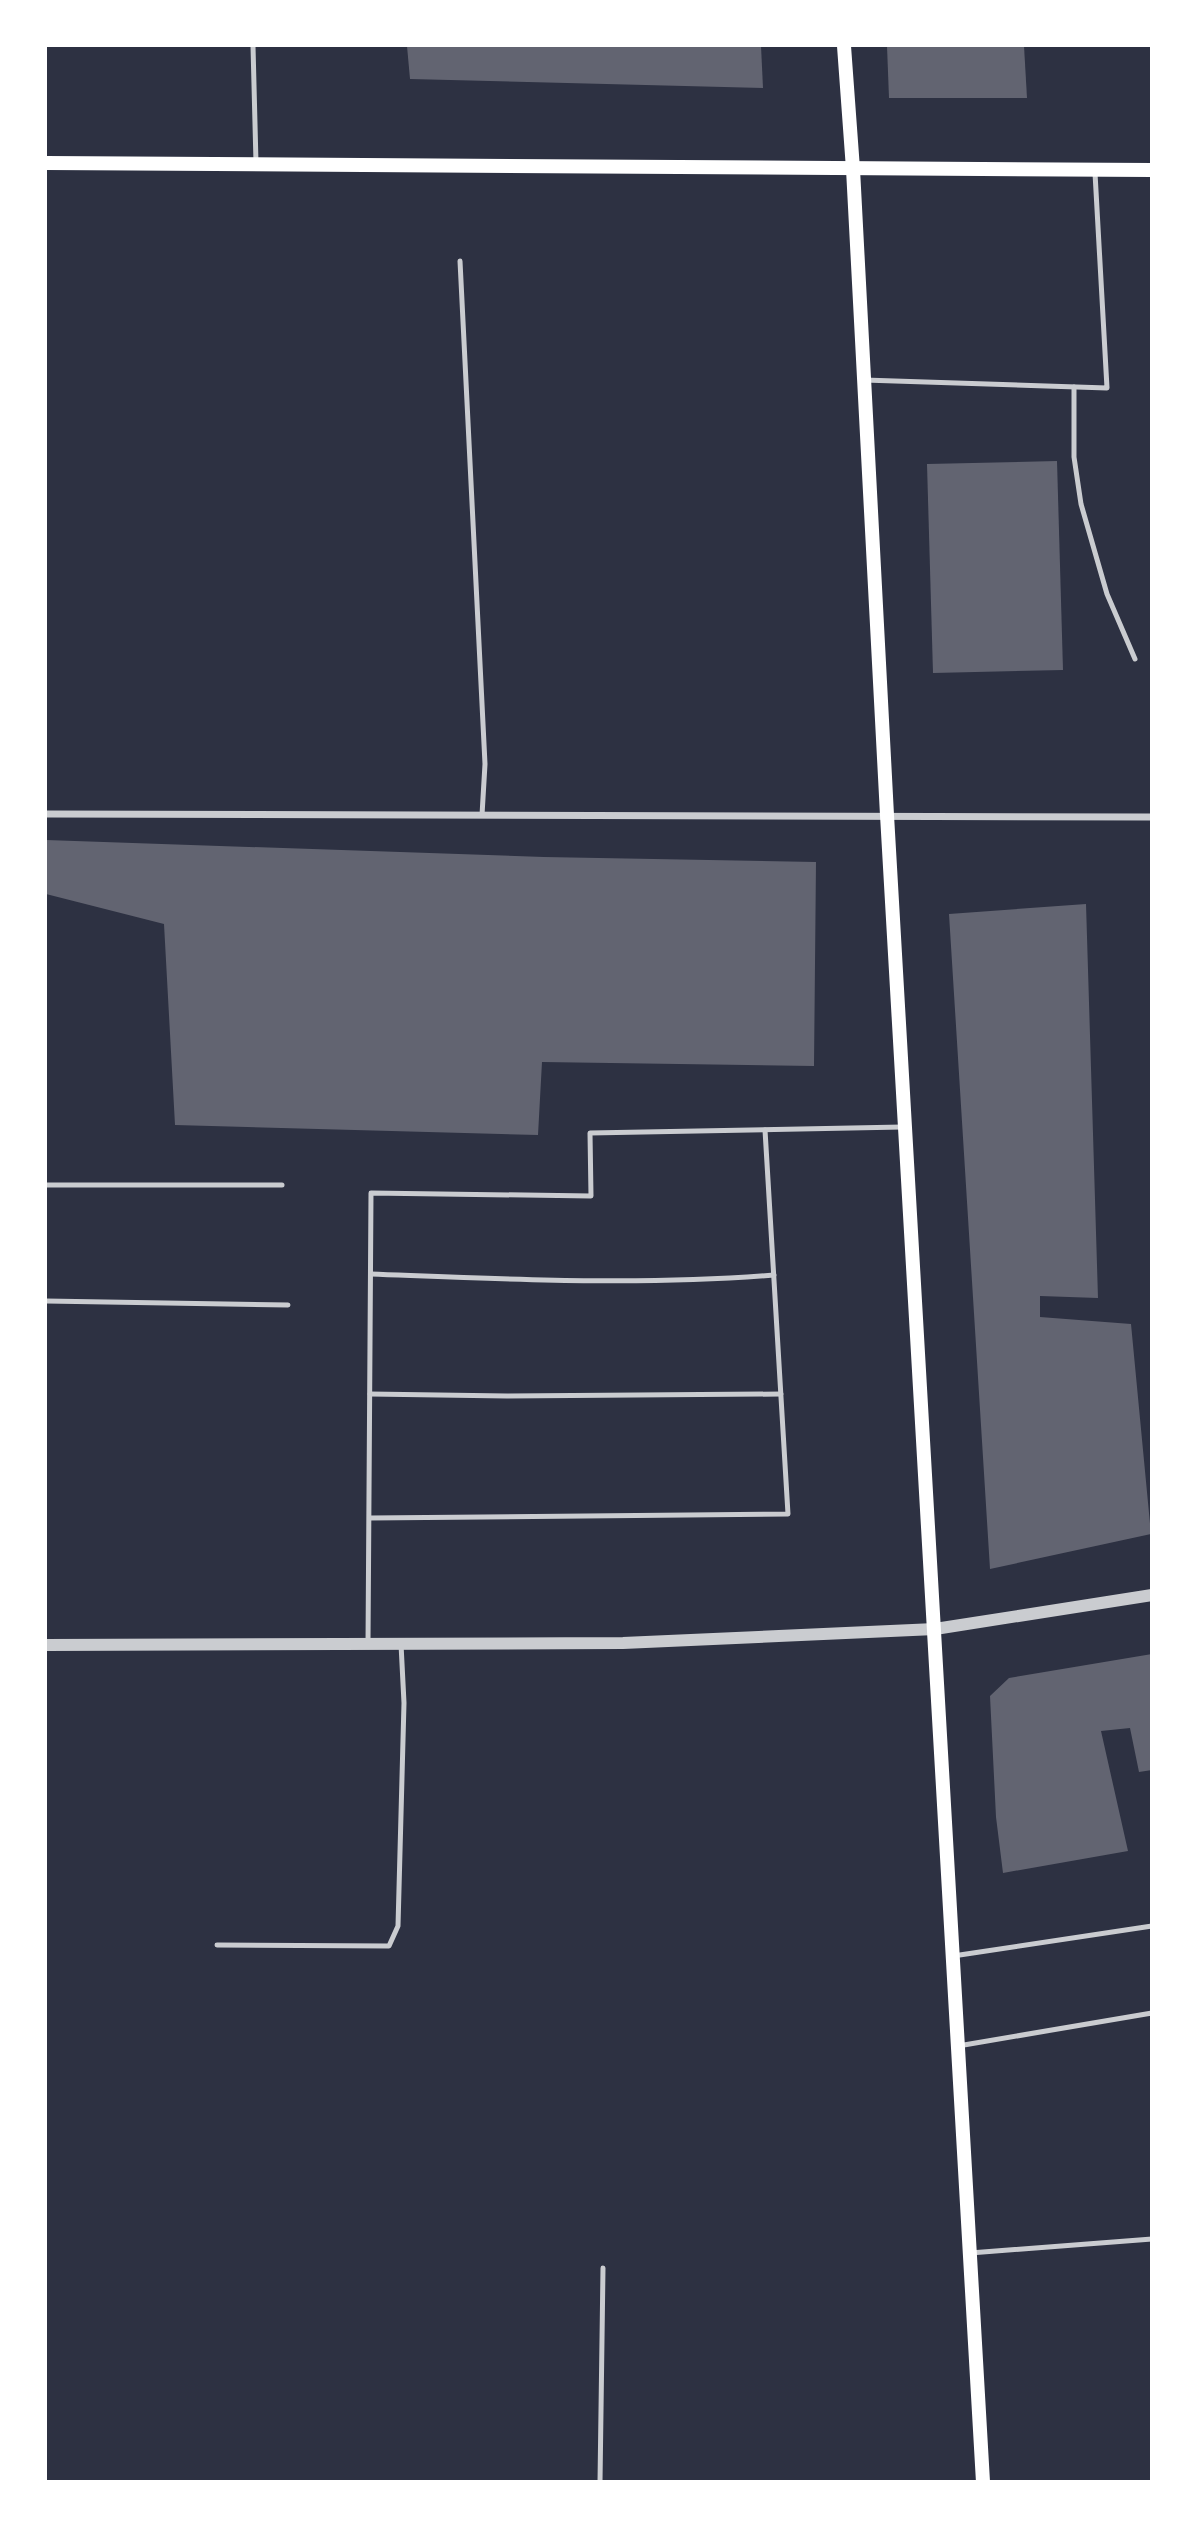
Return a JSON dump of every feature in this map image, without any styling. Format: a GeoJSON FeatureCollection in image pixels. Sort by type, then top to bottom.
{"type":"FeatureCollection","features":[{"type":"Feature","properties":{"kind":"main road"},"geometry":{"type":"LineString","coordinates":[[844,46],[983,2482]]}},
{"type":"Feature","properties":{"kind":"main road"},"geometry":{"type":"LineString","coordinates":[[46,163],[1152,170]]}},
{"type":"Feature","properties":{"kind":"street"},"geometry":{"type":"LineString","coordinates":[[46,814],[1152,817]]}},
{"type":"Feature","properties":{"kind":"street"},"geometry":{"type":"LineString","coordinates":[[46,1645],[623,1643],[935,1629],[1152,1595]]}},
{"type":"Feature","properties":{"kind":"lane"},"geometry":{"type":"LineString","coordinates":[[253,46],[256,166]]}},
{"type":"Feature","properties":{"kind":"lane"},"geometry":{"type":"LineString","coordinates":[[864,380],[1107,388],[1095,170]]}},
{"type":"Feature","properties":{"kind":"lane"},"geometry":{"type":"LineString","coordinates":[[460,261],[485,764],[482,814]]}},
{"type":"Feature","properties":{"kind":"lane"},"geometry":{"type":"LineString","coordinates":[[1074,387],[1074,457],[1081,505],[1107,594],[1135,659]]}},
{"type":"Feature","properties":{"kind":"lane"},"geometry":{"type":"LineString","coordinates":[[368,1644],[371,1193],[592,1196],[590,1133],[905,1127]]}},
{"type":"Feature","properties":{"kind":"lane"},"geometry":{"type":"LineString","coordinates":[[370,1518],[788,1514],[765,1130]]}},
{"type":"Feature","properties":{"kind":"lane"},"geometry":{"type":"LineString","coordinates":[[46,1185],[282,1185]]}},
{"type":"Feature","properties":{"kind":"lane"},"geometry":{"type":"LineString","coordinates":[[371,1274],[522,1280],[684,1281],[774,1275]]}},
{"type":"Feature","properties":{"kind":"lane"},"geometry":{"type":"LineString","coordinates":[[46,1301],[288,1306]]}},
{"type":"Feature","properties":{"kind":"lane"},"geometry":{"type":"LineString","coordinates":[[370,1394],[781,1394]]}},
{"type":"Feature","properties":{"kind":"lane"},"geometry":{"type":"LineString","coordinates":[[217,1945],[389,1946],[398,1926],[404,1703],[401,1644]]}},
{"type":"Feature","properties":{"kind":"lane"},"geometry":{"type":"LineString","coordinates":[[953,1956],[1152,1926]]}},
{"type":"Feature","properties":{"kind":"lane"},"geometry":{"type":"LineString","coordinates":[[958,2046],[1152,2014]]}},
{"type":"Feature","properties":{"kind":"lane"},"geometry":{"type":"LineString","coordinates":[[970,2253],[1152,2239]]}},
{"type":"Feature","properties":{"kind":"lane"},"geometry":{"type":"LineString","coordinates":[[600,2482],[603,2268]]}},
{"type":"Feature","properties":{"kind":"building"},"geometry":{"type":"Polygon","coordinates":[[[407,46],[761,46],[763,88],[410,79],[407,46]]]}},
{"type":"Feature","properties":{"kind":"building"},"geometry":{"type":"Polygon","coordinates":[[[887,46],[1024,46],[1027,98],[889,98],[887,46]]]}},
{"type":"Feature","properties":{"kind":"building"},"geometry":{"type":"Polygon","coordinates":[[[1057,461],[1063,670],[933,673],[927,464],[1057,461]]]}},
{"type":"Feature","properties":{"kind":"building"},"geometry":{"type":"Polygon","coordinates":[[[46,840],[544,857],[816,862],[814,1066],[542,1062],[538,1135],[175,1125],[164,924],[46,894],[46,840]]]}},
{"type":"Feature","properties":{"kind":"building"},"geometry":{"type":"Polygon","coordinates":[[[1086,904],[1098,1298],[1040,1296],[1040,1317],[1131,1324],[1151,1534],[990,1569],[949,914],[1086,904]]]}},
{"type":"Feature","properties":{"kind":"building"},"geometry":{"type":"Polygon","coordinates":[[[1152,1654],[1152,1770],[1139,1772],[1130,1728],[1101,1731],[1128,1851],[1003,1873],[996,1817],[990,1696],[1009,1678],[1152,1654]]]}}]}
